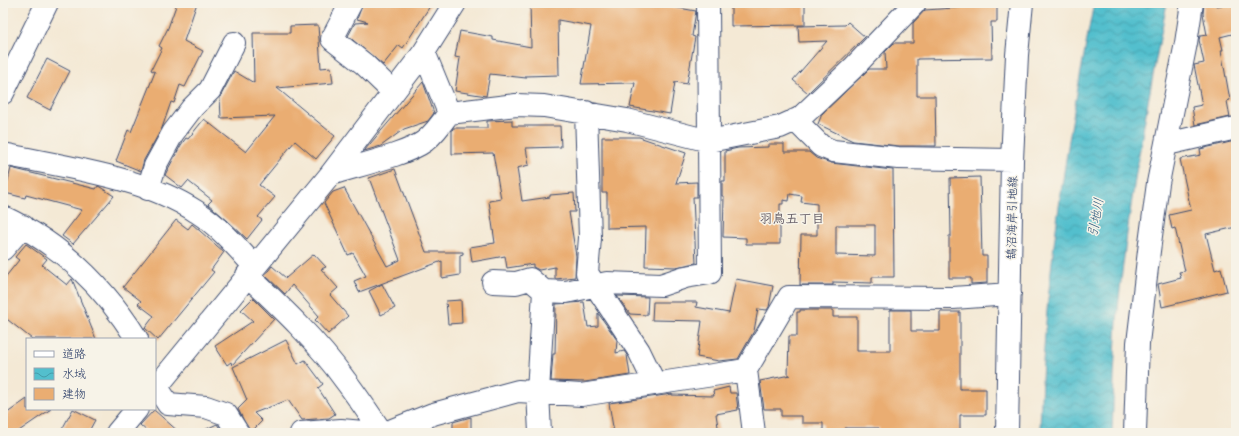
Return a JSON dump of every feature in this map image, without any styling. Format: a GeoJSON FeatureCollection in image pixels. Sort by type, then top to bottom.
{"type":"FeatureCollection","features":[{"type":"Feature","properties":{"kind":"street"},"geometry":{"type":"LineString","coordinates":[[3,93],[47,3]]}},
{"type":"Feature","properties":{"kind":"street"},"geometry":{"type":"LineString","coordinates":[[351,3],[332,39],[364,64],[393,92]]}},
{"type":"Feature","properties":{"kind":"street"},"geometry":{"type":"LineString","coordinates":[[238,433],[226,414],[206,407],[168,404],[157,381],[331,174],[424,52],[455,3]]}},
{"type":"Feature","properties":{"kind":"street"},"geometry":{"type":"LineString","coordinates":[[331,174],[403,152],[424,142],[440,126],[449,113],[516,105],[544,106],[586,112],[627,120],[709,141],[780,127],[795,120],[853,68],[915,3]]}},
{"type":"Feature","properties":{"kind":"street","name":"鵠沼海岸引地線"},"geometry":{"type":"LineString","coordinates":[[1007,433],[1012,160],[1016,55],[1022,3]]}},
{"type":"Feature","properties":{"kind":"street"},"geometry":{"type":"LineString","coordinates":[[1135,433],[1138,343],[1158,182],[1167,144],[1192,3]]}},
{"type":"Feature","properties":{"kind":"street"},"geometry":{"type":"LineString","coordinates":[[492,282],[516,283],[530,279],[544,291],[566,292],[607,283],[661,285],[685,277],[710,273],[709,141],[705,4]]}},
{"type":"Feature","properties":{"kind":"street"},"geometry":{"type":"LineString","coordinates":[[148,189],[155,166],[173,133],[192,108],[210,90],[234,43]]}},
{"type":"Feature","properties":{"kind":"street"},"geometry":{"type":"LineString","coordinates":[[424,52],[449,113]]}},
{"type":"Feature","properties":{"kind":"street"},"geometry":{"type":"LineString","coordinates":[[586,112],[590,238],[587,273],[639,351],[655,384]]}},
{"type":"Feature","properties":{"kind":"street"},"geometry":{"type":"LineString","coordinates":[[795,120],[821,146],[833,151],[898,158],[1012,160]]}},
{"type":"Feature","properties":{"kind":"street"},"geometry":{"type":"LineString","coordinates":[[1167,144],[1236,128]]}},
{"type":"Feature","properties":{"kind":"street"},"geometry":{"type":"LineString","coordinates":[[3,154],[82,170],[148,189],[169,197],[196,211],[219,228],[250,271],[278,304],[315,343],[345,380],[383,433],[433,414],[518,391],[581,395],[746,370]]}},
{"type":"Feature","properties":{"kind":"street"},"geometry":{"type":"LineString","coordinates":[[3,216],[49,242],[76,264],[110,300],[136,338]]}},
{"type":"Feature","properties":{"kind":"street"},"geometry":{"type":"LineString","coordinates":[[3,249],[23,226]]}},
{"type":"Feature","properties":{"kind":"street"},"geometry":{"type":"LineString","coordinates":[[540,433],[538,392],[544,291]]}},
{"type":"Feature","properties":{"kind":"street"},"geometry":{"type":"LineString","coordinates":[[754,433],[746,370],[789,297],[953,298],[1010,294]]}},
{"type":"Feature","properties":{"kind":"street"},"geometry":{"type":"LineString","coordinates":[[117,433],[137,410]]}},
{"type":"Feature","properties":{"kind":"street"},"geometry":{"type":"LineString","coordinates":[[301,433],[341,430],[374,433]]}},
{"type":"Feature","properties":{"kind":"water","name":"引地川"},"geometry":{"type":"Polygon","coordinates":[[[1094,3],[1167,3],[1142,137],[1122,272],[1116,333],[1112,433],[1040,433],[1042,379],[1051,271],[1065,163],[1094,3]]]}},
{"type":"Feature","properties":{"kind":"building"},"geometry":{"type":"Polygon","coordinates":[[[177,3],[197,3],[184,41],[203,51],[185,87],[180,85],[174,103],[171,102],[162,128],[144,160],[141,171],[116,161],[128,130],[131,132],[155,72],[151,70],[162,48],[159,46],[168,28],[177,3]]]}},
{"type":"Feature","properties":{"kind":"building"},"geometry":{"type":"Polygon","coordinates":[[[363,3],[432,3],[403,48],[399,45],[383,65],[348,36],[355,23],[368,22],[357,19],[363,3]]]}},
{"type":"Feature","properties":{"kind":"building"},"geometry":{"type":"Polygon","coordinates":[[[530,3],[650,3],[696,11],[692,36],[695,37],[687,84],[675,82],[670,114],[630,107],[635,83],[581,84],[591,26],[558,20],[559,75],[526,76],[526,78],[490,74],[486,96],[455,91],[460,58],[455,57],[460,31],[493,37],[493,40],[531,47],[530,3]]]}},
{"type":"Feature","properties":{"kind":"building"},"geometry":{"type":"Polygon","coordinates":[[[731,3],[805,3],[805,25],[731,26],[731,3]]]}},
{"type":"Feature","properties":{"kind":"building"},"geometry":{"type":"Polygon","coordinates":[[[1204,3],[1215,3],[1216,6],[1236,3],[1236,33],[1220,37],[1230,100],[1227,101],[1230,117],[1195,125],[1192,107],[1202,105],[1194,65],[1204,63],[1199,40],[1200,36],[1207,35],[1203,14],[1204,3]]]}},
{"type":"Feature","properties":{"kind":"building"},"geometry":{"type":"Polygon","coordinates":[[[997,5],[997,22],[991,22],[992,58],[917,59],[917,96],[935,96],[936,146],[899,146],[853,141],[818,124],[822,114],[869,69],[886,69],[885,52],[894,43],[913,43],[913,23],[925,10],[997,5]]]}},
{"type":"Feature","properties":{"kind":"building"},"geometry":{"type":"Polygon","coordinates":[[[848,22],[865,37],[808,93],[793,80],[827,41],[799,42],[798,26],[845,25],[848,22]]]}},
{"type":"Feature","properties":{"kind":"building"},"geometry":{"type":"Polygon","coordinates":[[[318,25],[321,68],[331,67],[333,83],[277,88],[335,136],[316,159],[295,141],[259,185],[275,197],[258,217],[262,220],[247,239],[208,204],[212,200],[188,181],[182,188],[165,175],[181,145],[186,138],[188,139],[204,119],[246,152],[275,116],[221,118],[220,97],[234,71],[254,83],[253,33],[290,33],[290,26],[318,25]]]}},
{"type":"Feature","properties":{"kind":"building"},"geometry":{"type":"Polygon","coordinates":[[[47,59],[70,71],[50,110],[27,98],[47,59]]]}},
{"type":"Feature","properties":{"kind":"building"},"geometry":{"type":"Polygon","coordinates":[[[423,82],[434,113],[428,121],[404,129],[381,146],[364,151],[423,82]]]}},
{"type":"Feature","properties":{"kind":"building"},"geometry":{"type":"Polygon","coordinates":[[[512,120],[512,126],[560,126],[561,147],[526,148],[529,165],[517,168],[522,201],[550,197],[550,195],[574,193],[575,212],[569,212],[576,256],[575,277],[555,279],[555,267],[539,270],[533,267],[533,264],[507,268],[505,256],[472,262],[470,247],[495,243],[489,201],[501,199],[493,153],[452,154],[452,131],[453,128],[487,128],[487,121],[512,120]]]}},
{"type":"Feature","properties":{"kind":"building"},"geometry":{"type":"Polygon","coordinates":[[[602,137],[639,137],[686,153],[676,183],[697,182],[697,197],[693,197],[696,263],[676,267],[645,266],[646,227],[607,228],[607,193],[602,193],[602,137]]]}},
{"type":"Feature","properties":{"kind":"building"},"geometry":{"type":"Polygon","coordinates":[[[1235,141],[1236,227],[1206,234],[1215,270],[1221,268],[1227,291],[1162,307],[1158,284],[1181,278],[1179,272],[1185,271],[1175,228],[1172,229],[1169,215],[1191,210],[1180,159],[1201,155],[1200,149],[1235,141]]]}},
{"type":"Feature","properties":{"kind":"building"},"geometry":{"type":"Polygon","coordinates":[[[768,144],[784,144],[784,152],[809,152],[816,158],[831,163],[893,170],[894,277],[872,277],[872,283],[833,282],[833,285],[800,285],[801,235],[817,235],[817,204],[801,202],[802,196],[790,194],[789,201],[783,200],[783,204],[780,204],[780,244],[746,244],[746,238],[723,237],[724,196],[722,196],[722,181],[725,181],[725,151],[738,148],[768,147],[768,144]],[[836,225],[836,255],[875,256],[875,225],[836,225]]]}},
{"type":"Feature","properties":{"kind":"building"},"geometry":{"type":"Polygon","coordinates":[[[11,168],[96,189],[98,186],[114,196],[73,244],[62,236],[82,210],[26,195],[25,198],[5,193],[11,168]]]}},
{"type":"Feature","properties":{"kind":"building"},"geometry":{"type":"Polygon","coordinates":[[[395,169],[426,252],[463,252],[463,254],[460,255],[460,275],[442,278],[442,261],[359,292],[354,281],[366,276],[353,253],[348,255],[324,203],[333,192],[344,188],[387,266],[400,260],[369,178],[395,169]]]}},
{"type":"Feature","properties":{"kind":"building"},"geometry":{"type":"Polygon","coordinates":[[[980,177],[982,256],[987,256],[987,283],[971,284],[971,278],[949,278],[949,236],[951,236],[950,178],[980,177]]]}},
{"type":"Feature","properties":{"kind":"building"},"geometry":{"type":"Polygon","coordinates":[[[176,220],[188,229],[192,224],[224,252],[211,270],[214,272],[158,340],[145,328],[154,316],[138,304],[141,301],[123,287],[176,220]]]}},
{"type":"Feature","properties":{"kind":"building"},"geometry":{"type":"Polygon","coordinates":[[[26,244],[47,259],[42,265],[67,285],[72,279],[96,338],[31,338],[3,316],[3,280],[19,260],[15,257],[26,244]]]}},
{"type":"Feature","properties":{"kind":"building"},"geometry":{"type":"Polygon","coordinates":[[[314,254],[326,267],[321,269],[338,288],[330,295],[348,316],[328,334],[315,320],[319,316],[292,285],[285,294],[265,275],[272,266],[286,278],[314,254]]]}},
{"type":"Feature","properties":{"kind":"building"},"geometry":{"type":"Polygon","coordinates":[[[736,279],[773,286],[769,307],[767,310],[758,309],[754,331],[738,359],[719,361],[697,357],[702,321],[652,320],[653,302],[697,302],[696,307],[729,313],[736,279]]]}},
{"type":"Feature","properties":{"kind":"building"},"geometry":{"type":"Polygon","coordinates":[[[382,284],[395,308],[381,315],[369,291],[382,284]]]}},
{"type":"Feature","properties":{"kind":"building"},"geometry":{"type":"Polygon","coordinates":[[[617,296],[648,297],[647,315],[630,314],[617,296]]]}},
{"type":"Feature","properties":{"kind":"building"},"geometry":{"type":"Polygon","coordinates":[[[253,298],[274,319],[232,365],[231,362],[227,365],[215,346],[253,321],[241,310],[253,298]]]}},
{"type":"Feature","properties":{"kind":"building"},"geometry":{"type":"Polygon","coordinates":[[[461,300],[462,323],[448,324],[446,301],[461,300]]]}},
{"type":"Feature","properties":{"kind":"building"},"geometry":{"type":"Polygon","coordinates":[[[584,302],[588,327],[598,326],[598,313],[617,340],[616,353],[624,351],[627,355],[630,375],[585,382],[551,381],[553,354],[555,354],[556,304],[584,302]]]}},
{"type":"Feature","properties":{"kind":"building"},"geometry":{"type":"Polygon","coordinates":[[[800,310],[833,310],[833,317],[857,317],[857,351],[890,351],[890,310],[911,310],[911,331],[940,331],[940,312],[960,312],[960,389],[986,389],[986,415],[960,415],[960,433],[879,433],[879,428],[845,428],[845,433],[823,433],[823,423],[802,423],[802,416],[781,416],[781,409],[764,409],[760,381],[790,375],[788,375],[789,336],[797,336],[797,312],[800,312],[800,310]]]}},
{"type":"Feature","properties":{"kind":"building"},"geometry":{"type":"Polygon","coordinates":[[[286,340],[298,364],[305,360],[323,384],[318,388],[335,414],[329,418],[302,420],[288,400],[254,413],[262,421],[250,433],[238,409],[247,400],[233,367],[286,340]]]}},
{"type":"Feature","properties":{"kind":"building"},"geometry":{"type":"Polygon","coordinates":[[[729,387],[730,393],[736,393],[738,410],[716,414],[719,433],[614,433],[609,403],[672,394],[714,396],[713,391],[729,387]]]}},
{"type":"Feature","properties":{"kind":"building"},"geometry":{"type":"Polygon","coordinates":[[[26,400],[26,410],[50,410],[16,433],[3,433],[3,416],[26,400]]]}},
{"type":"Feature","properties":{"kind":"building"},"geometry":{"type":"Polygon","coordinates":[[[72,410],[95,420],[88,433],[60,433],[72,410]]]}},
{"type":"Feature","properties":{"kind":"building"},"geometry":{"type":"Polygon","coordinates":[[[154,410],[180,433],[149,433],[140,425],[154,410]]]}},
{"type":"Feature","properties":{"kind":"building"},"geometry":{"type":"Polygon","coordinates":[[[471,417],[471,433],[453,433],[453,422],[471,417]]]}},
{"type":"Feature","properties":{"kind":"building"},"geometry":{"type":"Polygon","coordinates":[[[217,424],[223,433],[198,433],[217,424]]]}},
{"type":"Feature","properties":{"kind":"district","name":"羽鳥五丁目"},"geometry":{"type":"Point","coordinates":[792,218]}}]}
